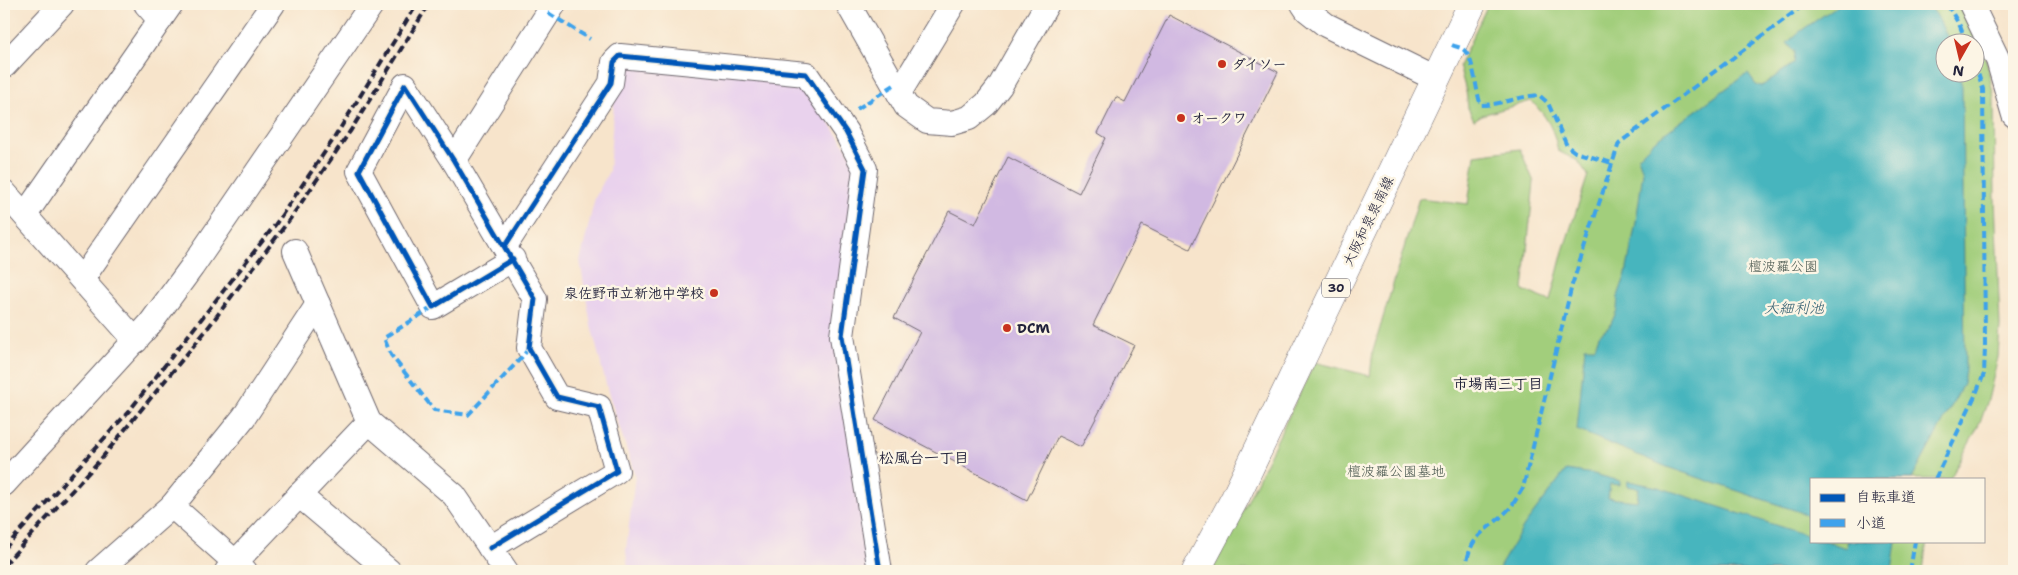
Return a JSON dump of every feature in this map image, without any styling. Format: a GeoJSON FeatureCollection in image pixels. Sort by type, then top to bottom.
{"type":"FeatureCollection","features":[{"type":"Feature","properties":{"kind":"main road","name":"大阪和泉泉南線"},"geometry":{"type":"LineString","coordinates":[[1196,571],[1244,462],[1308,328],[1436,79],[1472,4]]}},
{"type":"Feature","properties":{"kind":"street"},"geometry":{"type":"LineString","coordinates":[[4,66],[62,4]]}},
{"type":"Feature","properties":{"kind":"street"},"geometry":{"type":"LineString","coordinates":[[82,278],[273,4]]}},
{"type":"Feature","properties":{"kind":"street"},"geometry":{"type":"LineString","coordinates":[[454,161],[554,4]]}},
{"type":"Feature","properties":{"kind":"street"},"geometry":{"type":"LineString","coordinates":[[899,93],[953,4]]}},
{"type":"Feature","properties":{"kind":"street"},"geometry":{"type":"LineString","coordinates":[[856,8],[906,106],[927,120],[952,124],[969,118],[986,104],[1000,86],[1047,4]]}},
{"type":"Feature","properties":{"kind":"street"},"geometry":{"type":"LineString","coordinates":[[1303,4],[1326,25],[1436,79]]}},
{"type":"Feature","properties":{"kind":"street"},"geometry":{"type":"LineString","coordinates":[[1971,4],[1998,60],[2014,115]]}},
{"type":"Feature","properties":{"kind":"street"},"geometry":{"type":"LineString","coordinates":[[4,484],[136,341],[192,267],[364,8]]}},
{"type":"Feature","properties":{"kind":"street"},"geometry":{"type":"LineString","coordinates":[[26,216],[159,9]]}},
{"type":"Feature","properties":{"kind":"street"},"geometry":{"type":"LineString","coordinates":[[490,548],[617,471],[599,407],[557,397],[529,348],[536,299],[509,253],[454,161],[405,85],[359,171],[433,307],[509,253],[611,83],[614,62],[620,56],[806,74],[846,132],[865,169],[842,336],[880,571]]}},
{"type":"Feature","properties":{"kind":"street"},"geometry":{"type":"LineString","coordinates":[[4,192],[136,341]]}},
{"type":"Feature","properties":{"kind":"street"},"geometry":{"type":"LineString","coordinates":[[295,251],[369,422],[454,494],[506,571]]}},
{"type":"Feature","properties":{"kind":"street"},"geometry":{"type":"LineString","coordinates":[[98,571],[172,506],[244,416],[318,304]]}},
{"type":"Feature","properties":{"kind":"street"},"geometry":{"type":"LineString","coordinates":[[172,506],[236,568],[300,495],[369,422]]}},
{"type":"Feature","properties":{"kind":"street"},"geometry":{"type":"LineString","coordinates":[[300,495],[388,571]]}},
{"type":"Feature","properties":{"kind":"shaded area","name":"泉佐野市立新池中学校"},"geometry":{"type":"Polygon","coordinates":[[[622,63],[802,80],[860,169],[835,337],[875,571],[628,571],[626,550],[635,475],[608,392],[591,325],[580,261],[595,198],[609,171],[615,90],[622,63]]]}},
{"type":"Feature","properties":{"kind":"green space","name":"檀波羅公園"},"geometry":{"type":"Polygon","coordinates":[[[1488,4],[1961,4],[1974,32],[1936,32],[1936,82],[1986,82],[1986,58],[1994,98],[1995,198],[2000,326],[1998,357],[1988,400],[1980,423],[1951,478],[1810,478],[1810,542],[1927,542],[1923,571],[1211,571],[1229,539],[1315,362],[1370,376],[1373,351],[1419,198],[1468,204],[1475,155],[1520,149],[1534,182],[1523,290],[1550,301],[1563,251],[1588,175],[1578,161],[1558,151],[1549,124],[1531,101],[1482,115],[1474,120],[1468,108],[1466,91],[1459,66],[1488,4]]]}},
{"type":"Feature","properties":{"kind":"water","name":"大細利池"},"geometry":{"type":"Polygon","coordinates":[[[1840,4],[1927,4],[1936,14],[1945,32],[1936,32],[1936,82],[1961,82],[1962,86],[1965,370],[1963,383],[1913,478],[1810,478],[1810,515],[1667,467],[1577,430],[1585,347],[1595,347],[1599,335],[1610,326],[1617,310],[1618,296],[1626,274],[1643,172],[1638,157],[1654,141],[1742,77],[1748,74],[1756,85],[1762,86],[1794,63],[1795,52],[1787,43],[1799,32],[1840,4]]]}},
{"type":"Feature","properties":{"kind":"water"},"geometry":{"type":"Polygon","coordinates":[[[1566,470],[1594,474],[1620,481],[1620,485],[1610,484],[1608,498],[1637,501],[1639,488],[1627,486],[1628,481],[1658,487],[1810,536],[1810,542],[1828,542],[1846,548],[1848,542],[1896,542],[1892,571],[1499,571],[1500,566],[1524,526],[1566,470]]]}},
{"type":"Feature","properties":{"kind":"building","name":"DCM"},"geometry":{"type":"Polygon","coordinates":[[[1169,15],[1278,72],[1190,249],[1142,225],[1093,325],[1134,345],[1081,447],[1058,436],[1027,500],[875,420],[920,332],[894,318],[949,211],[975,224],[1008,157],[1079,193],[1106,138],[1098,133],[1116,97],[1125,102],[1169,15]]]}},
{"type":"Feature","properties":{"kind":"railway"},"geometry":{"type":"LineString","coordinates":[[4,549],[129,411],[275,225],[333,140],[417,4]]}},
{"type":"Feature","properties":{"kind":"railway"},"geometry":{"type":"LineString","coordinates":[[4,565],[100,460],[204,333],[290,219],[351,130],[429,4]]}},
{"type":"Feature","properties":{"kind":"marked path"},"geometry":{"type":"LineString","coordinates":[[1466,571],[1468,558],[1475,541],[1480,534],[1510,508],[1523,488],[1572,285],[1619,143],[1805,4]]}},
{"type":"Feature","properties":{"kind":"marked path"},"geometry":{"type":"LineString","coordinates":[[1947,4],[1962,32]]}},
{"type":"Feature","properties":{"kind":"marked path"},"geometry":{"type":"LineString","coordinates":[[548,13],[590,39]]}},
{"type":"Feature","properties":{"kind":"marked path"},"geometry":{"type":"LineString","coordinates":[[1452,45],[1463,49],[1468,55],[1473,68],[1481,105],[1496,104],[1539,95],[1548,103],[1567,146],[1575,152],[1612,163]]}},
{"type":"Feature","properties":{"kind":"marked path"},"geometry":{"type":"LineString","coordinates":[[1935,478],[1984,374],[1983,89],[1981,82]]}},
{"type":"Feature","properties":{"kind":"marked path"},"geometry":{"type":"LineString","coordinates":[[857,109],[894,85]]}},
{"type":"Feature","properties":{"kind":"marked path"},"geometry":{"type":"LineString","coordinates":[[433,307],[384,338],[391,355],[434,410],[468,415],[529,348]]}},
{"type":"Feature","properties":{"kind":"marked path"},"geometry":{"type":"LineString","coordinates":[[1910,571],[1915,542]]}},
{"type":"Feature","properties":{"kind":"cycle path"},"geometry":{"type":"LineString","coordinates":[[505,246],[611,83],[614,62],[620,56],[806,74],[846,132],[865,169],[842,336],[880,571]]}},
{"type":"Feature","properties":{"kind":"cycle path"},"geometry":{"type":"LineString","coordinates":[[490,548],[617,471],[599,407],[557,397],[529,348],[535,299],[454,161],[405,85],[359,171],[433,307],[513,259]]}},
{"type":"Feature","properties":{"kind":"place","name":"ダイソー"},"geometry":{"type":"Point","coordinates":[1222,64]}},
{"type":"Feature","properties":{"kind":"place","name":"オークワ"},"geometry":{"type":"Point","coordinates":[1181,118]}},
{"type":"Feature","properties":{"kind":"place","name":"泉佐野市立新池中学校"},"geometry":{"type":"Point","coordinates":[714,293]}},
{"type":"Feature","properties":{"kind":"place","name":"DCM"},"geometry":{"type":"Point","coordinates":[1007,328]}},
{"type":"Feature","properties":{"kind":"district","name":"市場南三丁目"},"geometry":{"type":"Point","coordinates":[1498,384]}},
{"type":"Feature","properties":{"kind":"district","name":"松風台一丁目"},"geometry":{"type":"Point","coordinates":[924,458]}},
{"type":"Feature","properties":{"kind":"park label","name":"檀波羅公園墓地"},"geometry":{"type":"Point","coordinates":[1396,471]}}]}
